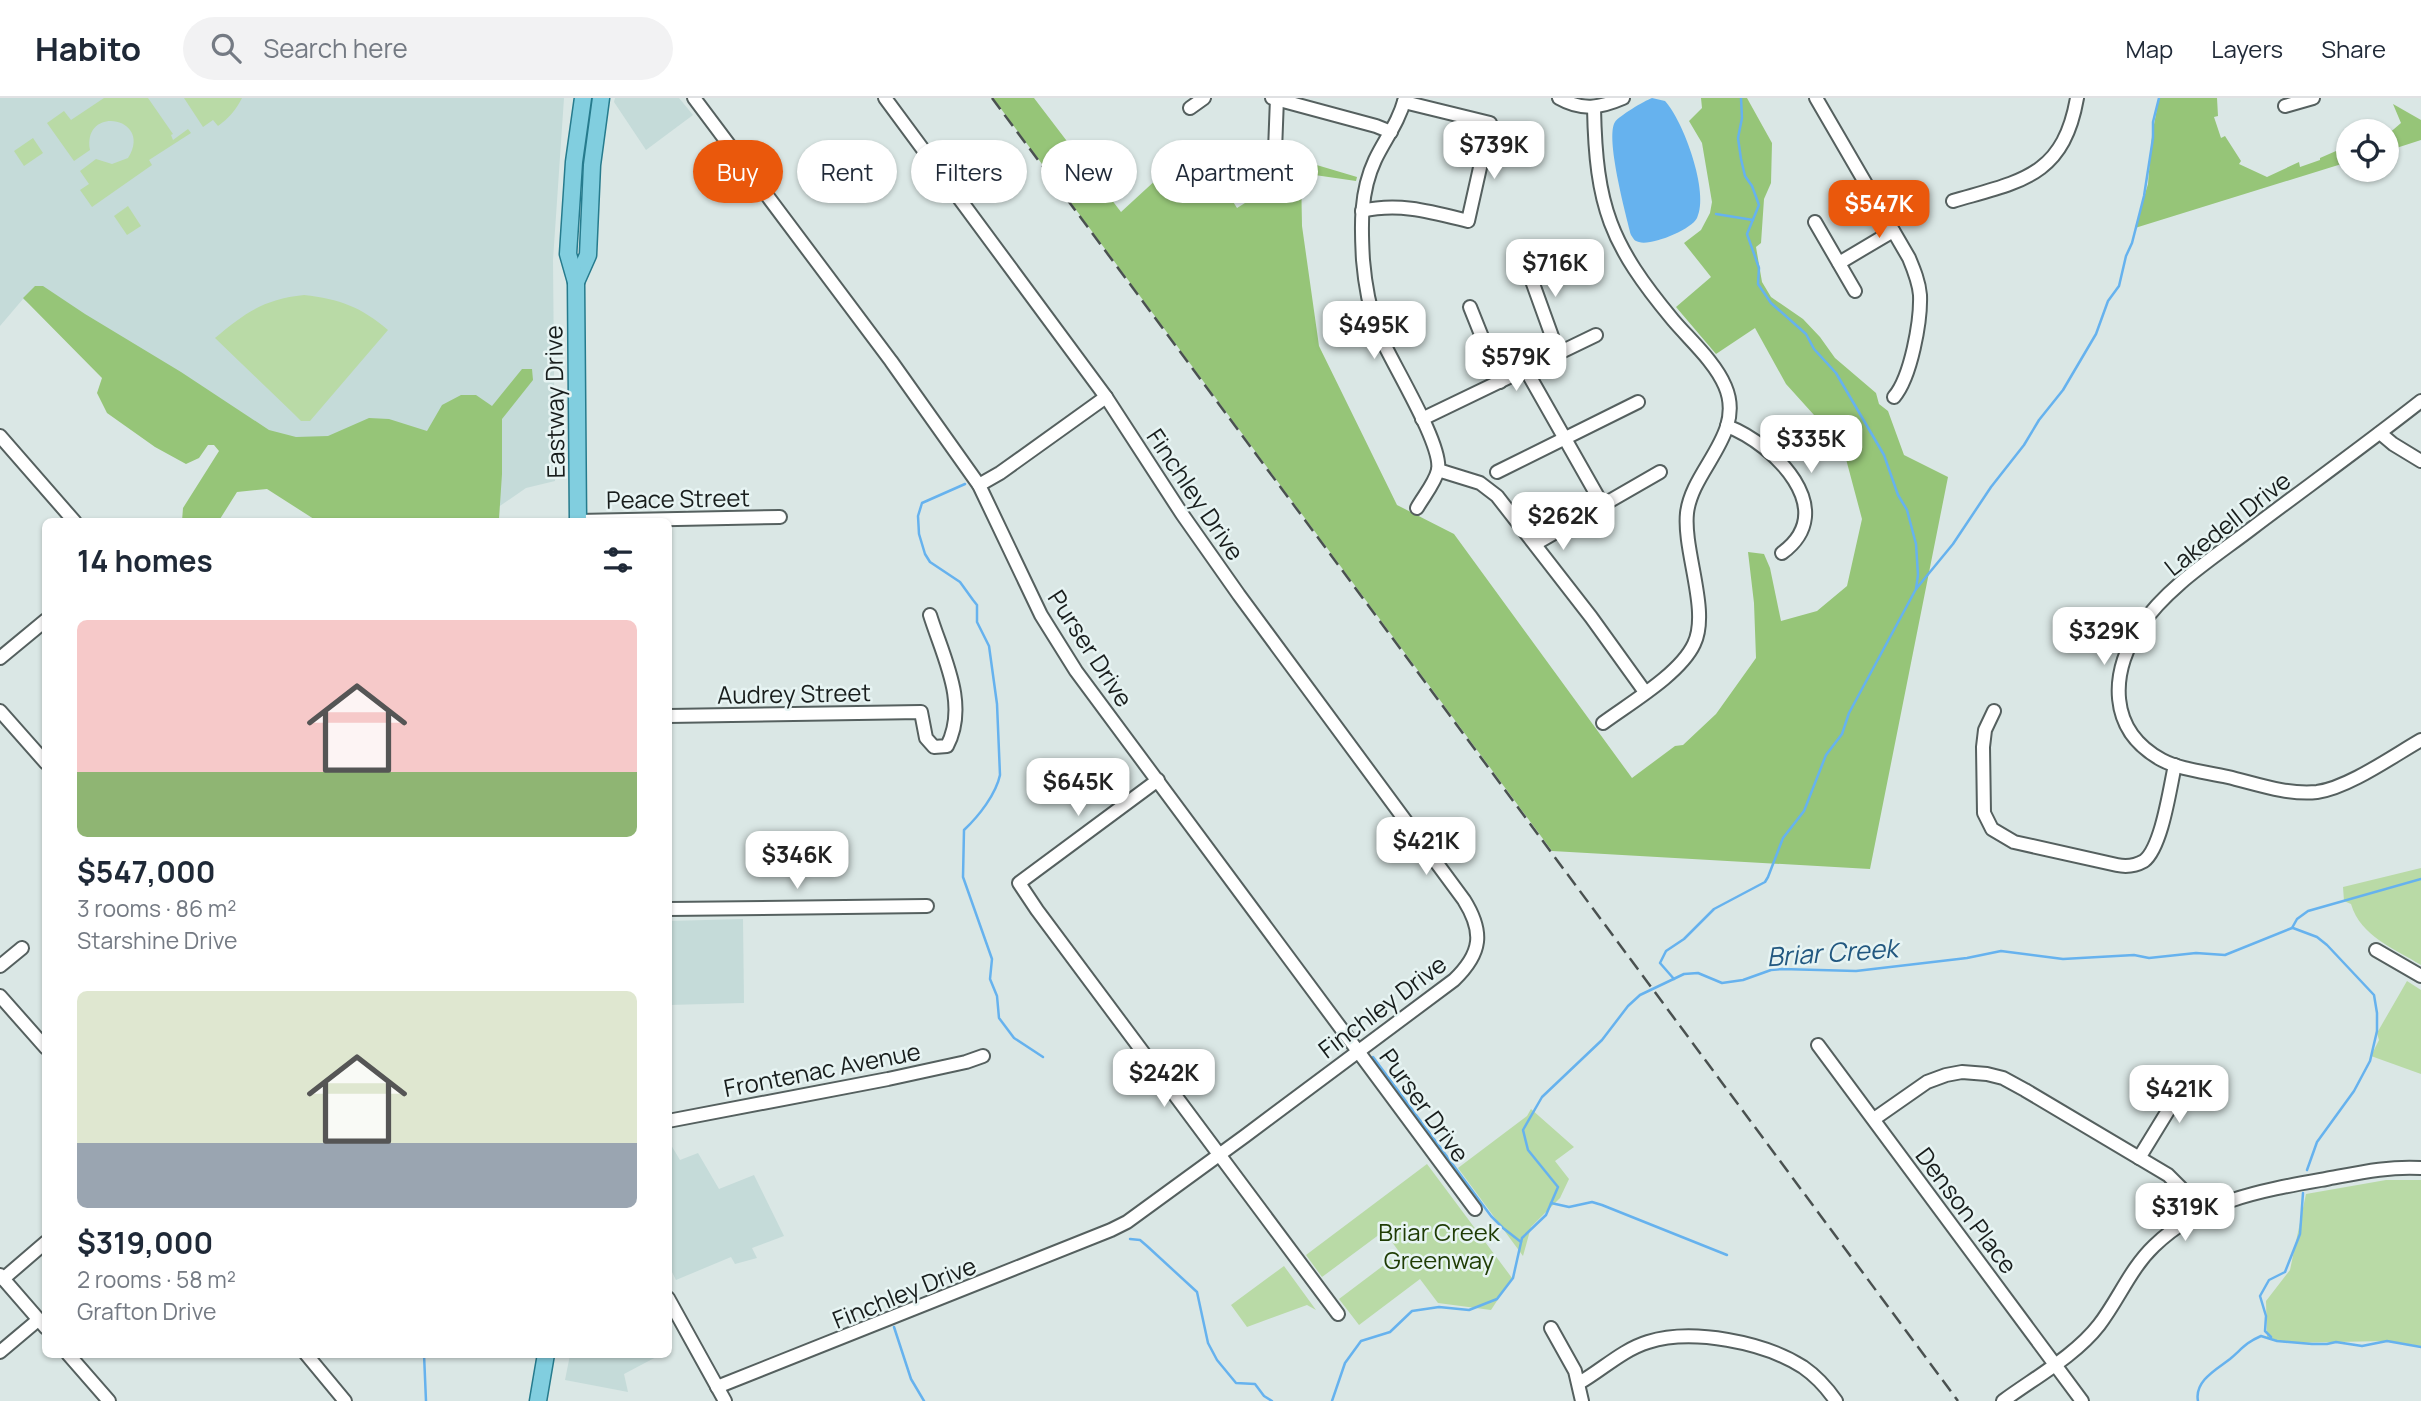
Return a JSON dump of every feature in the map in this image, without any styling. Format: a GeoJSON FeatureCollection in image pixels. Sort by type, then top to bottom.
{"type":"FeatureCollection","features":[{"type":"Feature","properties":{"kind":"main road","name":"Eastway Drive"},"geometry":{"type":"LineString","coordinates":[[578,518],[576,290],[568,254],[574,162],[583,98]]}},
{"type":"Feature","properties":{"kind":"main road","name":"Eastway Drive"},"geometry":{"type":"LineString","coordinates":[[576,290],[587,255],[592,164],[601,98]]}},
{"type":"Feature","properties":{"kind":"main road"},"geometry":{"type":"LineString","coordinates":[[538,1401],[545,1358]]}},
{"type":"Feature","properties":{"kind":"street","name":"Purser Drive"},"geometry":{"type":"LineString","coordinates":[[694,98],[979,485],[1057,643],[1475,1209]]}},
{"type":"Feature","properties":{"kind":"street","name":"Finchley Drive"},"geometry":{"type":"LineString","coordinates":[[718,1387],[1111,1230],[1218,1155],[1462,972],[1476,950],[1476,923],[1455,889],[1189,524],[1106,397],[885,98]]}},
{"type":"Feature","properties":{"kind":"street"},"geometry":{"type":"LineString","coordinates":[[1190,108],[1204,98]]}},
{"type":"Feature","properties":{"kind":"street"},"geometry":{"type":"LineString","coordinates":[[1275,140],[1276,98],[1376,125],[1391,132]]}},
{"type":"Feature","properties":{"kind":"street"},"geometry":{"type":"LineString","coordinates":[[1559,98],[1581,107],[1594,108],[1623,98]]}},
{"type":"Feature","properties":{"kind":"street"},"geometry":{"type":"LineString","coordinates":[[1816,98],[1914,270],[1920,293],[1908,374],[1894,397]]}},
{"type":"Feature","properties":{"kind":"street"},"geometry":{"type":"LineString","coordinates":[[1954,201],[2015,182],[2043,168],[2067,136],[2077,98]]}},
{"type":"Feature","properties":{"kind":"street"},"geometry":{"type":"LineString","coordinates":[[2285,106],[2313,98]]}},
{"type":"Feature","properties":{"kind":"street"},"geometry":{"type":"LineString","coordinates":[[1362,211],[1405,206],[1468,221],[1490,123],[1404,100],[1391,132],[1369,172],[1363,198],[1362,211],[1364,276],[1372,312],[1395,369],[1435,447],[1438,470],[1417,508]]}},
{"type":"Feature","properties":{"kind":"street"},"geometry":{"type":"LineString","coordinates":[[1594,108],[1600,185],[1612,230],[1643,284],[1715,369],[1725,385],[1730,410],[1722,440],[1697,483],[1687,513],[1699,614],[1696,641],[1678,667],[1603,723]]}},
{"type":"Feature","properties":{"kind":"street"},"geometry":{"type":"LineString","coordinates":[[1815,222],[1856,291]]}},
{"type":"Feature","properties":{"kind":"street"},"geometry":{"type":"LineString","coordinates":[[1839,263],[1893,231]]}},
{"type":"Feature","properties":{"kind":"street"},"geometry":{"type":"LineString","coordinates":[[1523,257],[1558,353]]}},
{"type":"Feature","properties":{"kind":"street"},"geometry":{"type":"LineString","coordinates":[[1470,307],[1500,382]]}},
{"type":"Feature","properties":{"kind":"street"},"geometry":{"type":"LineString","coordinates":[[1422,419],[1596,335]]}},
{"type":"Feature","properties":{"kind":"street"},"geometry":{"type":"LineString","coordinates":[[1526,370],[1602,504]]}},
{"type":"Feature","properties":{"kind":"street"},"geometry":{"type":"LineString","coordinates":[[979,485],[1106,397]]}},
{"type":"Feature","properties":{"kind":"street","name":"Lakedell Drive"},"geometry":{"type":"LineString","coordinates":[[2421,401],[2203,565],[2163,600],[2140,628],[2123,659],[2118,693],[2122,715],[2137,740],[2152,753],[2175,765],[2279,789],[2314,792],[2335,787],[2421,740]]}},
{"type":"Feature","properties":{"kind":"street"},"geometry":{"type":"LineString","coordinates":[[1497,472],[1638,402]]}},
{"type":"Feature","properties":{"kind":"street"},"geometry":{"type":"LineString","coordinates":[[1727,426],[1754,439],[1776,455],[1796,484],[1804,509],[1804,524],[1797,540],[1782,553]]}},
{"type":"Feature","properties":{"kind":"street"},"geometry":{"type":"LineString","coordinates":[[2380,433],[2421,461]]}},
{"type":"Feature","properties":{"kind":"street"},"geometry":{"type":"LineString","coordinates":[[0,436],[72,518]]}},
{"type":"Feature","properties":{"kind":"street"},"geometry":{"type":"LineString","coordinates":[[1438,470],[1469,478],[1489,489],[1510,510],[1645,692]]}},
{"type":"Feature","properties":{"kind":"street"},"geometry":{"type":"LineString","coordinates":[[1535,544],[1660,472]]}},
{"type":"Feature","properties":{"kind":"street","name":"Peace Street"},"geometry":{"type":"LineString","coordinates":[[672,520],[780,517]]}},
{"type":"Feature","properties":{"kind":"street","name":"Audrey Street"},"geometry":{"type":"LineString","coordinates":[[672,716],[921,712],[926,738],[934,747],[947,746],[955,729],[956,697],[930,615]]}},
{"type":"Feature","properties":{"kind":"street"},"geometry":{"type":"LineString","coordinates":[[0,658],[42,623]]}},
{"type":"Feature","properties":{"kind":"street"},"geometry":{"type":"LineString","coordinates":[[0,710],[42,758]]}},
{"type":"Feature","properties":{"kind":"street"},"geometry":{"type":"LineString","coordinates":[[1994,711],[1985,730],[1983,747],[1984,813],[1992,829],[2014,842],[2117,865],[2131,866],[2140,863],[2148,856],[2158,835],[2175,765]]}},
{"type":"Feature","properties":{"kind":"street"},"geometry":{"type":"LineString","coordinates":[[1158,780],[1019,883],[1338,1314]]}},
{"type":"Feature","properties":{"kind":"street"},"geometry":{"type":"LineString","coordinates":[[672,909],[927,905]]}},
{"type":"Feature","properties":{"kind":"street"},"geometry":{"type":"LineString","coordinates":[[0,966],[22,948]]}},
{"type":"Feature","properties":{"kind":"street"},"geometry":{"type":"LineString","coordinates":[[2376,950],[2421,976]]}},
{"type":"Feature","properties":{"kind":"street"},"geometry":{"type":"LineString","coordinates":[[0,996],[42,1043]]}},
{"type":"Feature","properties":{"kind":"street","name":"Denson Place"},"geometry":{"type":"LineString","coordinates":[[1818,1045],[2082,1401]]}},
{"type":"Feature","properties":{"kind":"street","name":"Frontenac Avenue"},"geometry":{"type":"LineString","coordinates":[[672,1120],[966,1062],[983,1056]]}},
{"type":"Feature","properties":{"kind":"street"},"geometry":{"type":"LineString","coordinates":[[1874,1119],[1927,1082],[1954,1073],[1987,1074],[2003,1078],[2176,1182],[2201,1213]]}},
{"type":"Feature","properties":{"kind":"street"},"geometry":{"type":"LineString","coordinates":[[2140,1158],[2177,1096],[2195,1074]]}},
{"type":"Feature","properties":{"kind":"street"},"geometry":{"type":"LineString","coordinates":[[2003,1401],[2055,1364],[2099,1325],[2130,1273],[2155,1245],[2201,1213],[2226,1200],[2253,1192],[2385,1168],[2421,1168]]}},
{"type":"Feature","properties":{"kind":"street"},"geometry":{"type":"LineString","coordinates":[[0,1352],[42,1324],[2,1277],[42,1245]]}},
{"type":"Feature","properties":{"kind":"street"},"geometry":{"type":"LineString","coordinates":[[672,1305],[725,1401]]}},
{"type":"Feature","properties":{"kind":"street"},"geometry":{"type":"LineString","coordinates":[[1552,1328],[1579,1383],[1582,1401]]}},
{"type":"Feature","properties":{"kind":"street"},"geometry":{"type":"LineString","coordinates":[[1579,1383],[1629,1350],[1649,1341],[1686,1334],[1707,1336],[1788,1358],[1818,1379],[1836,1401]]}},
{"type":"Feature","properties":{"kind":"street"},"geometry":{"type":"LineString","coordinates":[[71,1358],[109,1401]]}},
{"type":"Feature","properties":{"kind":"street"},"geometry":{"type":"LineString","coordinates":[[309,1358],[345,1401]]}},
{"type":"Feature","properties":{"kind":"shaded area"},"geometry":{"type":"Polygon","coordinates":[[[0,98],[564,98],[553,260],[555,481],[526,488],[482,518],[326,518],[23,299],[0,326],[0,98]]]}},
{"type":"Feature","properties":{"kind":"shaded area"},"geometry":{"type":"Polygon","coordinates":[[[615,98],[679,98],[693,115],[646,150],[614,102],[615,98]]]}},
{"type":"Feature","properties":{"kind":"shaded area"},"geometry":{"type":"Polygon","coordinates":[[[743,919],[744,1003],[672,1005],[672,921],[743,919]]]}},
{"type":"Feature","properties":{"kind":"shaded area"},"geometry":{"type":"Polygon","coordinates":[[[672,1147],[680,1160],[698,1153],[719,1189],[754,1175],[784,1236],[752,1248],[757,1258],[735,1264],[731,1257],[676,1280],[672,1272],[672,1147]]]}},
{"type":"Feature","properties":{"kind":"shaded area"},"geometry":{"type":"Polygon","coordinates":[[[569,1358],[654,1358],[624,1374],[628,1392],[565,1380],[569,1358]]]}},
{"type":"Feature","properties":{"kind":"green space"},"geometry":{"type":"Polygon","coordinates":[[[104,98],[148,98],[173,134],[173,140],[188,129],[191,133],[149,160],[152,165],[92,207],[80,190],[89,184],[80,171],[96,159],[112,164],[128,158],[134,144],[132,133],[125,125],[116,121],[96,126],[90,135],[90,150],[74,161],[47,123],[64,111],[71,120],[104,98]]]}},
{"type":"Feature","properties":{"kind":"green space"},"geometry":{"type":"Polygon","coordinates":[[[184,98],[242,98],[232,114],[218,126],[213,120],[203,127],[184,98]]]}},
{"type":"Feature","properties":{"kind":"green space"},"geometry":{"type":"Polygon","coordinates":[[[993,98],[1034,98],[1066,140],[1041,140],[1041,163],[1027,140],[1024,140],[993,98]]]}},
{"type":"Feature","properties":{"kind":"green space"},"geometry":{"type":"Polygon","coordinates":[[[1701,98],[1747,98],[1772,143],[1771,183],[1764,199],[1761,243],[1756,247],[1762,282],[1771,297],[1803,319],[1835,358],[1876,393],[1879,404],[1888,411],[1904,455],[1948,477],[1870,869],[1552,851],[1071,203],[1114,203],[1121,212],[1131,203],[1137,203],[1137,197],[1151,184],[1151,203],[1234,203],[1237,208],[1245,203],[1302,203],[1302,226],[1319,346],[1397,505],[1454,534],[1632,778],[1675,746],[1683,745],[1716,714],[1756,658],[1754,603],[1748,552],[1764,554],[1770,568],[1781,621],[1817,611],[1847,586],[1862,519],[1846,459],[1814,415],[1786,384],[1755,328],[1716,354],[1676,307],[1711,277],[1684,243],[1701,230],[1710,213],[1712,202],[1702,143],[1689,121],[1702,108],[1701,98]]]}},
{"type":"Feature","properties":{"kind":"green space"},"geometry":{"type":"Polygon","coordinates":[[[2159,98],[2217,98],[2218,116],[2214,117],[2221,138],[2225,136],[2241,161],[2239,164],[2267,177],[2299,162],[2300,167],[2320,160],[2336,151],[2336,166],[2135,228],[2148,184],[2152,135],[2159,98]]]}},
{"type":"Feature","properties":{"kind":"green space"},"geometry":{"type":"Polygon","coordinates":[[[2393,104],[2421,120],[2421,140],[2399,147],[2401,123],[2393,104]]]}},
{"type":"Feature","properties":{"kind":"green space"},"geometry":{"type":"Polygon","coordinates":[[[33,138],[43,153],[24,166],[14,151],[33,138]]]}},
{"type":"Feature","properties":{"kind":"green space"},"geometry":{"type":"Polygon","coordinates":[[[1318,165],[1357,177],[1356,181],[1318,175],[1318,165]]]}},
{"type":"Feature","properties":{"kind":"green space"},"geometry":{"type":"Polygon","coordinates":[[[128,206],[141,226],[127,235],[114,216],[128,206]]]}},
{"type":"Feature","properties":{"kind":"green space"},"geometry":{"type":"Polygon","coordinates":[[[35,286],[43,286],[269,430],[296,437],[328,436],[369,418],[389,419],[427,431],[442,405],[461,395],[476,395],[492,406],[522,369],[532,369],[533,380],[502,419],[499,518],[312,518],[267,489],[237,492],[221,518],[182,518],[183,508],[219,451],[214,445],[208,445],[199,458],[186,464],[155,447],[107,413],[97,393],[102,378],[23,298],[35,286]]]}},
{"type":"Feature","properties":{"kind":"green space"},"geometry":{"type":"Polygon","coordinates":[[[304,295],[349,305],[369,315],[388,330],[310,421],[301,421],[215,338],[236,321],[266,304],[304,295]]]}},
{"type":"Feature","properties":{"kind":"green space"},"geometry":{"type":"Polygon","coordinates":[[[2421,868],[2421,965],[2390,947],[2362,925],[2351,904],[2344,901],[2343,887],[2421,868]]]}},
{"type":"Feature","properties":{"kind":"green space"},"geometry":{"type":"Polygon","coordinates":[[[2407,981],[2421,990],[2421,1074],[2371,1056],[2379,1040],[2377,1033],[2407,981]]]}},
{"type":"Feature","properties":{"kind":"green space","name":"Briar Creek Greenway"},"geometry":{"type":"Polygon","coordinates":[[[1531,1109],[1574,1147],[1555,1161],[1569,1179],[1560,1198],[1531,1227],[1523,1256],[1458,1168],[1527,1116],[1531,1109]]]}},
{"type":"Feature","properties":{"kind":"green space","name":"Briar Creek Greenway"},"geometry":{"type":"Polygon","coordinates":[[[1427,1164],[1512,1278],[1491,1310],[1438,1303],[1420,1279],[1359,1325],[1339,1299],[1400,1253],[1384,1231],[1322,1277],[1306,1255],[1427,1164]]]}},
{"type":"Feature","properties":{"kind":"green space"},"geometry":{"type":"Polygon","coordinates":[[[2386,1180],[2421,1180],[2421,1346],[2385,1341],[2286,1343],[2267,1337],[2266,1301],[2290,1270],[2306,1194],[2386,1180]]]}},
{"type":"Feature","properties":{"kind":"green space","name":"Briar Creek Greenway"},"geometry":{"type":"Polygon","coordinates":[[[1284,1266],[1316,1310],[1307,1305],[1247,1327],[1231,1305],[1284,1266]]]}},
{"type":"Feature","properties":{"kind":"water"},"geometry":{"type":"Polygon","coordinates":[[[1652,98],[1665,101],[1679,124],[1693,157],[1700,207],[1697,218],[1687,227],[1645,243],[1636,241],[1631,235],[1617,177],[1613,130],[1617,119],[1652,98]]]}},
{"type":"Feature","properties":{"kind":"waterway"},"geometry":{"type":"LineString","coordinates":[[1741,98],[1742,118],[1738,138],[1741,159],[1745,176],[1759,205],[1747,234],[1759,268],[1758,284],[1771,303],[1806,334],[1814,349],[1836,373],[1884,455],[1898,495],[1907,510],[1916,544],[1916,589]]}},
{"type":"Feature","properties":{"kind":"waterway"},"geometry":{"type":"LineString","coordinates":[[1674,979],[1660,963],[1666,951],[1684,939],[1714,909],[1765,882],[1783,838],[1804,811],[1826,755],[1842,734],[1849,713],[1916,589],[1953,544],[1991,487],[2063,390],[2096,334],[2108,301],[2119,286],[2132,243],[2144,196],[2153,122],[2159,98]]}},
{"type":"Feature","properties":{"kind":"waterway"},"geometry":{"type":"LineString","coordinates":[[1716,214],[1753,220]]}},
{"type":"Feature","properties":{"kind":"waterway"},"geometry":{"type":"LineString","coordinates":[[965,484],[922,503],[918,516],[919,534],[930,562],[960,582],[977,605],[977,622],[989,646],[997,704],[1000,775],[986,804],[964,830],[963,877],[992,959],[990,979],[997,996],[999,1018],[1014,1038],[1043,1057]]}},
{"type":"Feature","properties":{"kind":"waterway"},"geometry":{"type":"LineString","coordinates":[[2292,928],[2297,919],[2308,911],[2421,879]]}},
{"type":"Feature","properties":{"kind":"waterway","name":"Briar Creek"},"geometry":{"type":"LineString","coordinates":[[1332,1401],[1345,1363],[1361,1341],[1390,1332],[1412,1311],[1439,1307],[1469,1310],[1497,1299],[1513,1278],[1522,1238],[1546,1215],[1558,1187],[1528,1150],[1523,1130],[1542,1097],[1602,1040],[1640,995],[1684,974],[1698,973],[1722,983],[1743,980],[1771,970],[1856,971],[1967,958],[2001,951],[2063,959],[2134,955],[2149,958],[2196,953],[2225,955],[2292,928]]}},
{"type":"Feature","properties":{"kind":"waterway"},"geometry":{"type":"LineString","coordinates":[[2293,928],[2317,937],[2327,945],[2374,995],[2377,1013],[2377,1031],[2370,1061],[2354,1091],[2317,1142],[2307,1170]]}},
{"type":"Feature","properties":{"kind":"waterway"},"geometry":{"type":"LineString","coordinates":[[1373,1057],[1491,1216],[1521,1242]]}},
{"type":"Feature","properties":{"kind":"waterway"},"geometry":{"type":"LineString","coordinates":[[2271,1337],[2265,1331],[2266,1316],[2260,1296],[2269,1280],[2285,1272],[2300,1234],[2303,1193]]}},
{"type":"Feature","properties":{"kind":"waterway"},"geometry":{"type":"LineString","coordinates":[[1551,1203],[1569,1207],[1592,1202],[1727,1255]]}},
{"type":"Feature","properties":{"kind":"waterway"},"geometry":{"type":"LineString","coordinates":[[1130,1239],[1140,1240],[1197,1292],[1208,1343],[1217,1360],[1236,1383],[1255,1384],[1264,1396],[1272,1401]]}},
{"type":"Feature","properties":{"kind":"waterway"},"geometry":{"type":"LineString","coordinates":[[894,1327],[911,1379],[924,1401]]}},
{"type":"Feature","properties":{"kind":"waterway"},"geometry":{"type":"LineString","coordinates":[[2198,1401],[2199,1387],[2208,1376],[2261,1336],[2277,1341],[2312,1344],[2336,1342],[2362,1346],[2387,1341],[2421,1347]]}},
{"type":"Feature","properties":{"kind":"waterway"},"geometry":{"type":"LineString","coordinates":[[424,1358],[426,1401]]}},
{"type":"Feature","properties":{"kind":"railway"},"geometry":{"type":"LineString","coordinates":[[992,98],[1958,1401]]}}]}
